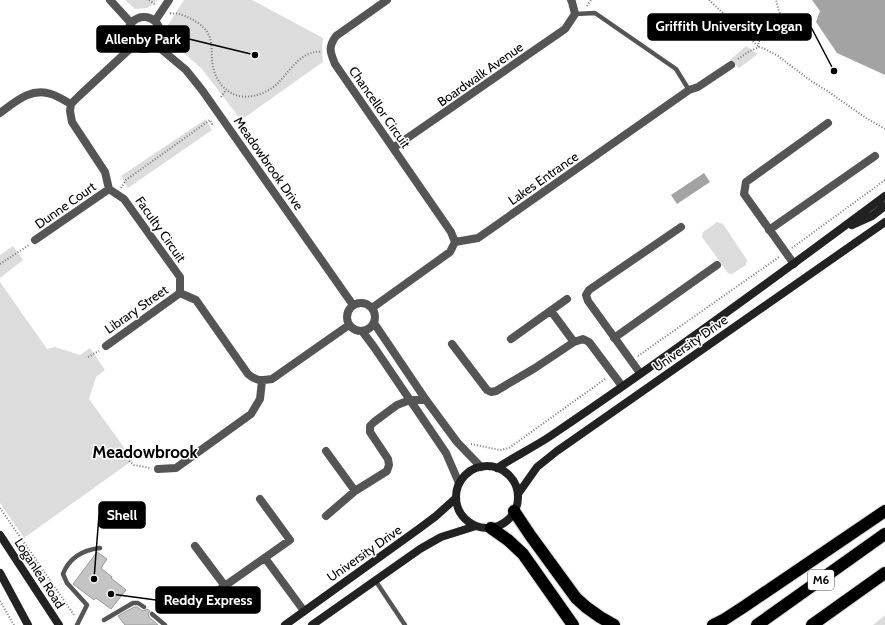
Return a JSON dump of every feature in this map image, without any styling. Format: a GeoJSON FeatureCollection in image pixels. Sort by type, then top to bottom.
{"type":"FeatureCollection","features":[{"type":"Feature","properties":{"kind":"highway"},"geometry":{"type":"LineString","coordinates":[[514,511],[576,598],[595,614],[614,625]]}},
{"type":"Feature","properties":{"kind":"highway"},"geometry":{"type":"LineString","coordinates":[[713,625],[725,620],[885,511]]}},
{"type":"Feature","properties":{"kind":"highway"},"geometry":{"type":"LineString","coordinates":[[491,528],[508,540],[523,554],[573,625]]}},
{"type":"Feature","properties":{"kind":"highway","name":"M6"},"geometry":{"type":"LineString","coordinates":[[757,625],[885,534]]}},
{"type":"Feature","properties":{"kind":"highway","name":"M6"},"geometry":{"type":"LineString","coordinates":[[812,625],[885,573]]}},
{"type":"Feature","properties":{"kind":"street"},"geometry":{"type":"LineString","coordinates":[[110,0],[131,23]]}},
{"type":"Feature","properties":{"kind":"street"},"geometry":{"type":"LineString","coordinates":[[155,20],[169,0]]}},
{"type":"Feature","properties":{"kind":"street"},"geometry":{"type":"LineString","coordinates":[[330,53],[330,43],[336,36],[387,0]]}},
{"type":"Feature","properties":{"kind":"street"},"geometry":{"type":"LineString","coordinates":[[571,0],[575,14]]}},
{"type":"Feature","properties":{"kind":"street","name":"Boardwalk Avenue"},"geometry":{"type":"LineString","coordinates":[[394,148],[565,29],[575,14]]}},
{"type":"Feature","properties":{"kind":"street"},"geometry":{"type":"LineString","coordinates":[[140,17],[155,20],[160,30],[158,40],[155,44],[147,48],[134,45],[128,37],[131,23],[140,17]]}},
{"type":"Feature","properties":{"kind":"street","name":"Meadowbrook Drive"},"geometry":{"type":"LineString","coordinates":[[155,44],[186,70],[202,90],[353,305]]}},
{"type":"Feature","properties":{"kind":"street"},"geometry":{"type":"LineString","coordinates":[[109,189],[105,172],[72,122],[70,111],[71,104],[134,45]]}},
{"type":"Feature","properties":{"kind":"street","name":"Chancellor Circuit"},"geometry":{"type":"LineString","coordinates":[[330,53],[335,64],[451,232],[455,242]]}},
{"type":"Feature","properties":{"kind":"street","name":"Lakes Entrance"},"geometry":{"type":"LineString","coordinates":[[455,242],[478,238],[690,90],[698,87],[731,65]]}},
{"type":"Feature","properties":{"kind":"street"},"geometry":{"type":"LineString","coordinates":[[0,113],[26,95],[38,92],[51,94],[71,104]]}},
{"type":"Feature","properties":{"kind":"street"},"geometry":{"type":"LineString","coordinates":[[794,264],[744,194],[746,182],[828,123]]}},
{"type":"Feature","properties":{"kind":"street"},"geometry":{"type":"LineString","coordinates":[[769,230],[875,156]]}},
{"type":"Feature","properties":{"kind":"street","name":"Dunne Court"},"geometry":{"type":"LineString","coordinates":[[35,240],[109,189]]}},
{"type":"Feature","properties":{"kind":"street","name":"Faculty Circuit"},"geometry":{"type":"LineString","coordinates":[[109,189],[124,199],[180,277],[180,292]]}},
{"type":"Feature","properties":{"kind":"street","name":"University Drive"},"geometry":{"type":"LineString","coordinates":[[497,468],[549,437],[622,386],[794,264],[885,196]]}},
{"type":"Feature","properties":{"kind":"street","name":"University Drive"},"geometry":{"type":"LineString","coordinates":[[840,230],[872,216],[885,206]]}},
{"type":"Feature","properties":{"kind":"street","name":"University Drive"},"geometry":{"type":"LineString","coordinates":[[518,494],[537,467],[557,451],[885,222]]}},
{"type":"Feature","properties":{"kind":"street"},"geometry":{"type":"LineString","coordinates":[[640,373],[588,301],[586,295],[589,290],[681,226]]}},
{"type":"Feature","properties":{"kind":"street"},"geometry":{"type":"LineString","coordinates":[[372,308],[450,252],[455,242]]}},
{"type":"Feature","properties":{"kind":"street"},"geometry":{"type":"LineString","coordinates":[[614,338],[717,265]]}},
{"type":"Feature","properties":{"kind":"street"},"geometry":{"type":"LineString","coordinates":[[180,292],[196,300],[248,374],[255,380],[262,381],[272,379],[349,325]]}},
{"type":"Feature","properties":{"kind":"street","name":"Library Street"},"geometry":{"type":"LineString","coordinates":[[106,346],[180,292]]}},
{"type":"Feature","properties":{"kind":"street"},"geometry":{"type":"LineString","coordinates":[[511,339],[567,299]]}},
{"type":"Feature","properties":{"kind":"street"},"geometry":{"type":"LineString","coordinates":[[364,303],[372,308],[375,317],[374,323],[367,330],[362,331],[352,329],[349,325],[346,316],[349,308],[353,305],[364,303]]}},
{"type":"Feature","properties":{"kind":"street"},"geometry":{"type":"LineString","coordinates":[[551,311],[574,342]]}},
{"type":"Feature","properties":{"kind":"street"},"geometry":{"type":"LineString","coordinates":[[374,323],[426,400],[457,442],[481,467]]}},
{"type":"Feature","properties":{"kind":"street"},"geometry":{"type":"LineString","coordinates":[[362,331],[446,453],[459,483]]}},
{"type":"Feature","properties":{"kind":"street"},"geometry":{"type":"LineString","coordinates":[[452,344],[487,390],[491,392],[496,391],[574,342],[583,339],[589,342],[622,386]]}},
{"type":"Feature","properties":{"kind":"street"},"geometry":{"type":"LineString","coordinates":[[158,469],[176,468],[251,414],[260,399],[262,381]]}},
{"type":"Feature","properties":{"kind":"street"},"geometry":{"type":"LineString","coordinates":[[326,516],[355,491],[387,471],[390,465],[388,459],[372,438],[370,426],[397,405],[410,400],[426,400]]}},
{"type":"Feature","properties":{"kind":"street"},"geometry":{"type":"LineString","coordinates":[[326,451],[355,491]]}},
{"type":"Feature","properties":{"kind":"street"},"geometry":{"type":"LineString","coordinates":[[489,466],[497,468],[505,472],[516,486],[518,494],[517,503],[509,519],[501,525],[491,528],[476,526],[468,522],[461,515],[457,507],[456,490],[465,475],[472,470],[489,466]]}},
{"type":"Feature","properties":{"kind":"street","name":"University Drive"},"geometry":{"type":"LineString","coordinates":[[285,625],[420,528],[456,498]]}},
{"type":"Feature","properties":{"kind":"street"},"geometry":{"type":"LineString","coordinates":[[202,602],[290,540],[260,499]]}},
{"type":"Feature","properties":{"kind":"street"},"geometry":{"type":"LineString","coordinates":[[312,625],[431,542],[476,526]]}},
{"type":"Feature","properties":{"kind":"street","name":"Loganlea Road"},"geometry":{"type":"LineString","coordinates":[[0,534],[59,625]]}},
{"type":"Feature","properties":{"kind":"street"},"geometry":{"type":"LineString","coordinates":[[195,546],[225,586]]}},
{"type":"Feature","properties":{"kind":"street"},"geometry":{"type":"LineString","coordinates":[[265,558],[304,611]]}},
{"type":"Feature","properties":{"kind":"street"},"geometry":{"type":"LineString","coordinates":[[0,573],[28,625]]}},
{"type":"Feature","properties":{"kind":"lane"},"geometry":{"type":"LineString","coordinates":[[575,14],[594,13],[676,69],[690,90]]}},
{"type":"Feature","properties":{"kind":"lane"},"geometry":{"type":"LineString","coordinates":[[78,624],[87,604],[67,583],[63,574],[66,566],[72,559],[88,550],[100,548]]}},
{"type":"Feature","properties":{"kind":"lane"},"geometry":{"type":"LineString","coordinates":[[375,580],[405,625]]}},
{"type":"Feature","properties":{"kind":"lane"},"geometry":{"type":"LineString","coordinates":[[104,620],[133,603],[138,603],[144,607]]}},
{"type":"Feature","properties":{"kind":"lane"},"geometry":{"type":"LineString","coordinates":[[152,614],[165,625]]}},
{"type":"Feature","properties":{"kind":"path"},"geometry":{"type":"LineString","coordinates":[[148,0],[157,6]]}},
{"type":"Feature","properties":{"kind":"path"},"geometry":{"type":"LineString","coordinates":[[709,0],[759,47],[778,56],[811,81],[885,129]]}},
{"type":"Feature","properties":{"kind":"path"},"geometry":{"type":"LineString","coordinates":[[759,47],[758,42],[767,35],[786,35],[790,29],[790,24],[778,9],[776,0]]}},
{"type":"Feature","properties":{"kind":"path"},"geometry":{"type":"LineString","coordinates":[[169,12],[188,18],[203,27],[209,34],[212,43],[213,67],[216,77],[221,86],[230,94],[241,97],[253,96],[265,92],[276,85],[289,69],[308,54],[318,52],[330,53]]}},
{"type":"Feature","properties":{"kind":"path"},"geometry":{"type":"LineString","coordinates":[[731,65],[750,51],[759,47]]}},
{"type":"Feature","properties":{"kind":"path"},"geometry":{"type":"LineString","coordinates":[[221,97],[226,90]]}},
{"type":"Feature","properties":{"kind":"path"},"geometry":{"type":"LineString","coordinates":[[109,189],[120,189],[126,180],[190,134],[210,120],[212,124],[214,122]]}},
{"type":"Feature","properties":{"kind":"path"},"geometry":{"type":"LineString","coordinates":[[631,361],[785,253],[885,180]]}},
{"type":"Feature","properties":{"kind":"path"},"geometry":{"type":"LineString","coordinates":[[0,264],[35,240]]}},
{"type":"Feature","properties":{"kind":"path"},"geometry":{"type":"LineString","coordinates":[[88,357],[106,346]]}},
{"type":"Feature","properties":{"kind":"path"},"geometry":{"type":"LineString","coordinates":[[467,445],[470,444],[500,450],[509,448],[613,374]]}},
{"type":"Feature","properties":{"kind":"path"},"geometry":{"type":"LineString","coordinates":[[129,460],[134,465],[158,469]]}},
{"type":"Feature","properties":{"kind":"path"},"geometry":{"type":"LineString","coordinates":[[0,508],[78,624]]}},
{"type":"Feature","properties":{"kind":"path"},"geometry":{"type":"LineString","coordinates":[[0,601],[14,625]]}},
{"type":"Feature","properties":{"kind":"shaded area"},"geometry":{"type":"Polygon","coordinates":[[[125,0],[158,0],[147,8],[135,9],[125,0]]]}},
{"type":"Feature","properties":{"kind":"shaded area"},"geometry":{"type":"Polygon","coordinates":[[[184,0],[252,0],[323,38],[323,62],[241,120],[202,69],[173,43],[168,33],[168,25],[184,0]]]}},
{"type":"Feature","properties":{"kind":"shaded area"},"geometry":{"type":"Polygon","coordinates":[[[812,0],[885,0],[885,75],[837,53],[816,22],[820,11],[812,0]]]}},
{"type":"Feature","properties":{"kind":"shaded area"},"geometry":{"type":"Polygon","coordinates":[[[746,46],[758,54],[739,68],[730,60],[746,46]]]}},
{"type":"Feature","properties":{"kind":"shaded area"},"geometry":{"type":"Polygon","coordinates":[[[206,119],[212,130],[128,188],[121,176],[206,119]]]}},
{"type":"Feature","properties":{"kind":"shaded area"},"geometry":{"type":"Polygon","coordinates":[[[704,173],[710,182],[677,204],[671,195],[704,173]]]}},
{"type":"Feature","properties":{"kind":"shaded area"},"geometry":{"type":"Polygon","coordinates":[[[717,222],[723,224],[747,260],[746,265],[732,274],[728,273],[702,237],[703,232],[717,222]]]}},
{"type":"Feature","properties":{"kind":"shaded area"},"geometry":{"type":"Polygon","coordinates":[[[13,246],[23,260],[0,278],[0,255],[13,246]]]}},
{"type":"Feature","properties":{"kind":"shaded area"},"geometry":{"type":"Polygon","coordinates":[[[0,282],[47,349],[55,347],[80,355],[90,348],[105,370],[96,377],[89,399],[133,460],[24,538],[0,503],[0,282]]]}},
{"type":"Feature","properties":{"kind":"shaded area"},"geometry":{"type":"Polygon","coordinates":[[[885,615],[885,625],[873,625],[885,615]]]}},
{"type":"Feature","properties":{"kind":"building"},"geometry":{"type":"Polygon","coordinates":[[[97,552],[107,559],[101,568],[126,590],[111,609],[96,598],[94,600],[73,584],[97,552]]]}},
{"type":"Feature","properties":{"kind":"building"},"geometry":{"type":"Polygon","coordinates":[[[134,607],[137,607],[143,611],[147,609],[150,611],[148,614],[149,617],[158,625],[125,625],[118,616],[134,607]]]}},
{"type":"Feature","properties":{"kind":"place","name":"Allenby Park"},"geometry":{"type":"Point","coordinates":[255,55]}},
{"type":"Feature","properties":{"kind":"place","name":"Griffith University Logan"},"geometry":{"type":"Point","coordinates":[834,71]}},
{"type":"Feature","properties":{"kind":"place","name":"Shell"},"geometry":{"type":"Point","coordinates":[94,579]}},
{"type":"Feature","properties":{"kind":"place","name":"Reddy Express"},"geometry":{"type":"Point","coordinates":[111,594]}},
{"type":"Feature","properties":{"kind":"district","name":"Meadowbrook"},"geometry":{"type":"Point","coordinates":[145,452]}}]}
